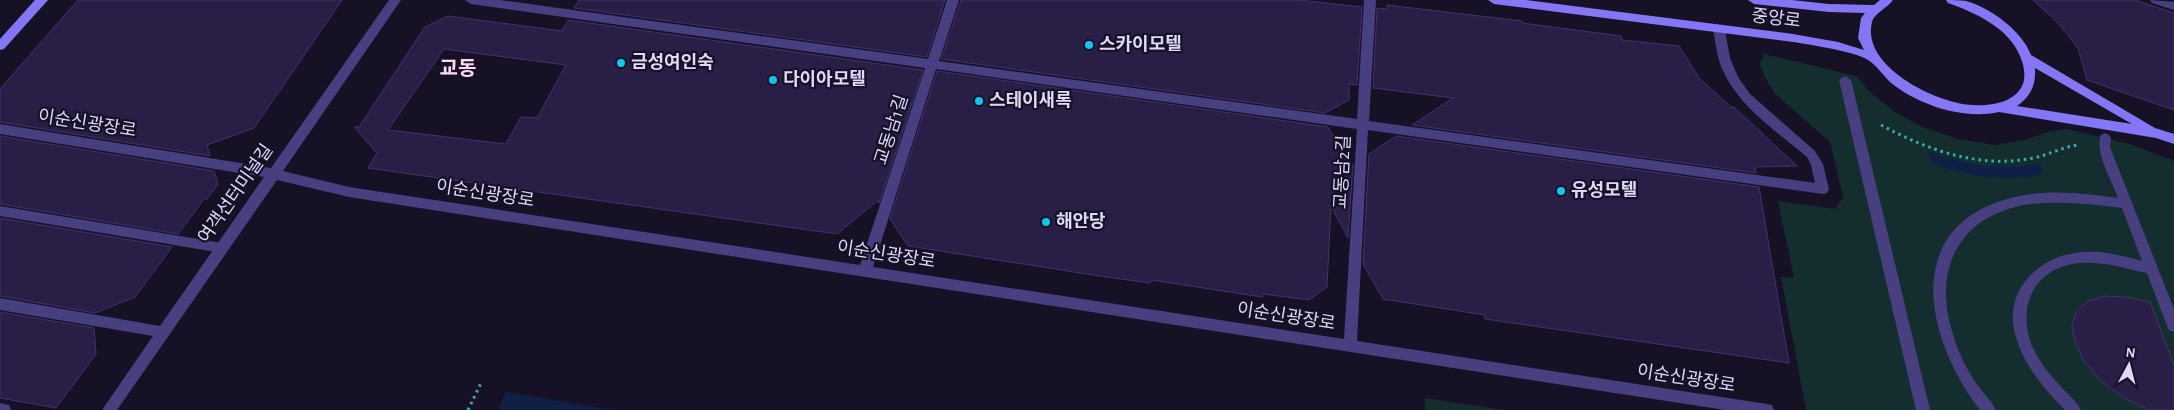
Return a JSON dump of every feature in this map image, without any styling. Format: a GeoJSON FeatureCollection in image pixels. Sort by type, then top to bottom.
{"type":"FeatureCollection","features":[{"type":"Feature","properties":{"kind":"street"},"geometry":{"type":"LineString","coordinates":[[0,46],[42,0]]}},
{"type":"Feature","properties":{"kind":"street","name":"여객선터미널길"},"geometry":{"type":"LineString","coordinates":[[109,410],[395,0]]}},
{"type":"Feature","properties":{"kind":"street"},"geometry":{"type":"LineString","coordinates":[[471,0],[1823,189],[1817,164],[1811,154],[1746,97],[1734,79],[1724,58],[1718,30]]}},
{"type":"Feature","properties":{"kind":"street","name":"교동남1길"},"geometry":{"type":"LineString","coordinates":[[864,271],[953,0]]}},
{"type":"Feature","properties":{"kind":"street","name":"교동남2길"},"geometry":{"type":"LineString","coordinates":[[1350,346],[1370,0]]}},
{"type":"Feature","properties":{"kind":"street","name":"중앙로"},"geometry":{"type":"LineString","coordinates":[[1494,0],[1718,30],[1793,38],[1838,46],[1873,57]]}},
{"type":"Feature","properties":{"kind":"street"},"geometry":{"type":"LineString","coordinates":[[1754,0],[1828,8],[1873,9],[1887,0]]}},
{"type":"Feature","properties":{"kind":"street","name":"중앙로"},"geometry":{"type":"LineString","coordinates":[[1873,9],[1865,22],[1865,39],[1873,57],[1897,82],[1930,100],[1968,110],[2001,108],[2017,100],[2028,89],[2031,74],[2027,58],[2010,33],[1980,6],[1952,0]]}},
{"type":"Feature","properties":{"kind":"street"},"geometry":{"type":"LineString","coordinates":[[2156,0],[2174,6]]}},
{"type":"Feature","properties":{"kind":"street"},"geometry":{"type":"LineString","coordinates":[[2027,58],[2157,133]]}},
{"type":"Feature","properties":{"kind":"street"},"geometry":{"type":"LineString","coordinates":[[1845,80],[1923,410]]}},
{"type":"Feature","properties":{"kind":"street"},"geometry":{"type":"LineString","coordinates":[[2001,108],[2157,133],[2174,139]]}},
{"type":"Feature","properties":{"kind":"street","name":"이순신광장로"},"geometry":{"type":"LineString","coordinates":[[0,129],[274,174],[350,192],[1768,410]]}},
{"type":"Feature","properties":{"kind":"street"},"geometry":{"type":"LineString","coordinates":[[2105,138],[2104,146],[2174,326]]}},
{"type":"Feature","properties":{"kind":"street"},"geometry":{"type":"LineString","coordinates":[[1989,410],[1978,399],[1962,375],[1948,347],[1940,319],[1938,292],[1941,270],[1948,249],[1960,232],[1978,218],[1998,207],[2023,200],[2077,198],[2127,204]]}},
{"type":"Feature","properties":{"kind":"street"},"geometry":{"type":"LineString","coordinates":[[0,211],[222,248]]}},
{"type":"Feature","properties":{"kind":"street"},"geometry":{"type":"LineString","coordinates":[[2074,410],[2046,381],[2026,349],[2019,319],[2023,293],[2038,273],[2063,261],[2078,258],[2113,260],[2152,269]]}},
{"type":"Feature","properties":{"kind":"street"},"geometry":{"type":"LineString","coordinates":[[0,304],[163,332]]}},
{"type":"Feature","properties":{"kind":"street"},"geometry":{"type":"LineString","coordinates":[[0,409],[4,410]]}},
{"type":"Feature","properties":{"kind":"path"},"geometry":{"type":"LineString","coordinates":[[1849,99],[1866,115],[1893,132],[1958,156],[1992,162],[2012,161],[2034,158],[2078,144],[2097,150],[2110,162]]}},
{"type":"Feature","properties":{"kind":"path"},"geometry":{"type":"LineString","coordinates":[[468,410],[481,383]]}},
{"type":"Feature","properties":{"kind":"green space"},"geometry":{"type":"Polygon","coordinates":[[[1764,54],[1856,76],[1871,93],[1895,112],[1923,127],[1958,139],[1995,145],[2024,140],[2051,131],[2067,129],[2130,144],[2174,161],[2174,410],[1806,410],[1781,277],[1794,278],[1778,201],[1835,209],[1843,197],[1830,142],[1775,94],[1765,78],[1760,64],[1764,54]]]}},
{"type":"Feature","properties":{"kind":"green space"},"geometry":{"type":"Polygon","coordinates":[[[1425,398],[1504,410],[1425,410],[1425,398]]]}},
{"type":"Feature","properties":{"kind":"water"},"geometry":{"type":"Polygon","coordinates":[[[1929,151],[1983,166],[2011,167],[2040,163],[2043,174],[2015,178],[1973,175],[1932,163],[1929,151]]]}},
{"type":"Feature","properties":{"kind":"water"},"geometry":{"type":"Polygon","coordinates":[[[506,392],[613,410],[498,410],[506,392]]]}},
{"type":"Feature","properties":{"kind":"building"},"geometry":{"type":"Polygon","coordinates":[[[78,0],[342,0],[254,128],[207,145],[210,156],[0,122],[0,89],[78,0]]]}},
{"type":"Feature","properties":{"kind":"building"},"geometry":{"type":"Polygon","coordinates":[[[579,0],[945,0],[927,57],[574,8],[579,0]]]}},
{"type":"Feature","properties":{"kind":"building"},"geometry":{"type":"Polygon","coordinates":[[[961,0],[1299,0],[1362,7],[1357,85],[1349,84],[1349,100],[1325,113],[941,59],[961,0]]]}},
{"type":"Feature","properties":{"kind":"building"},"geometry":{"type":"Polygon","coordinates":[[[2033,0],[2135,0],[2174,13],[2174,110],[2087,80],[2078,48],[2058,23],[2033,0]]]}},
{"type":"Feature","properties":{"kind":"building"},"geometry":{"type":"Polygon","coordinates":[[[1387,5],[1522,21],[1522,23],[1621,36],[1622,40],[1679,46],[1699,78],[1731,107],[1734,107],[1797,166],[1755,167],[1756,173],[1412,125],[1453,98],[1373,88],[1377,8],[1387,9],[1387,5]]]}},
{"type":"Feature","properties":{"kind":"building"},"geometry":{"type":"Polygon","coordinates":[[[448,16],[562,31],[568,20],[923,70],[879,203],[877,201],[837,234],[368,168],[377,153],[354,127],[359,127],[425,27],[448,16]],[[444,49],[388,130],[506,144],[521,117],[537,118],[566,65],[444,49]]]}},
{"type":"Feature","properties":{"kind":"building"},"geometry":{"type":"Polygon","coordinates":[[[937,71],[1328,127],[1350,166],[1353,164],[1348,238],[1331,206],[1327,287],[1309,300],[1263,294],[1263,297],[1151,280],[1150,283],[1100,276],[908,246],[890,219],[937,71]]]}},
{"type":"Feature","properties":{"kind":"building"},"geometry":{"type":"Polygon","coordinates":[[[0,136],[214,171],[218,184],[207,199],[204,199],[178,234],[0,204],[0,136]]]}},
{"type":"Feature","properties":{"kind":"building"},"geometry":{"type":"Polygon","coordinates":[[[1396,136],[1759,187],[1789,363],[1485,319],[1485,315],[1383,299],[1363,264],[1369,154],[1396,136]]]}},
{"type":"Feature","properties":{"kind":"building"},"geometry":{"type":"Polygon","coordinates":[[[0,218],[172,247],[135,297],[95,313],[0,296],[0,218]]]}},
{"type":"Feature","properties":{"kind":"building"},"geometry":{"type":"Polygon","coordinates":[[[2105,296],[2125,297],[2150,302],[2174,365],[2174,410],[2149,410],[2122,397],[2099,379],[2084,361],[2075,342],[2072,325],[2077,311],[2088,301],[2105,296]]]}},
{"type":"Feature","properties":{"kind":"building"},"geometry":{"type":"Polygon","coordinates":[[[0,312],[94,328],[96,354],[56,408],[0,398],[0,312]]]}},
{"type":"Feature","properties":{"kind":"place","name":"스카이모텔"},"geometry":{"type":"Point","coordinates":[1089,45]}},
{"type":"Feature","properties":{"kind":"place","name":"금성여인숙"},"geometry":{"type":"Point","coordinates":[621,63]}},
{"type":"Feature","properties":{"kind":"place","name":"다이아모텔"},"geometry":{"type":"Point","coordinates":[773,80]}},
{"type":"Feature","properties":{"kind":"place","name":"스테이새록"},"geometry":{"type":"Point","coordinates":[979,101]}},
{"type":"Feature","properties":{"kind":"place","name":"유성모텔"},"geometry":{"type":"Point","coordinates":[1561,191]}},
{"type":"Feature","properties":{"kind":"place","name":"해안당"},"geometry":{"type":"Point","coordinates":[1046,222]}},
{"type":"Feature","properties":{"kind":"district","name":"교동"},"geometry":{"type":"Point","coordinates":[458,69]}}]}
